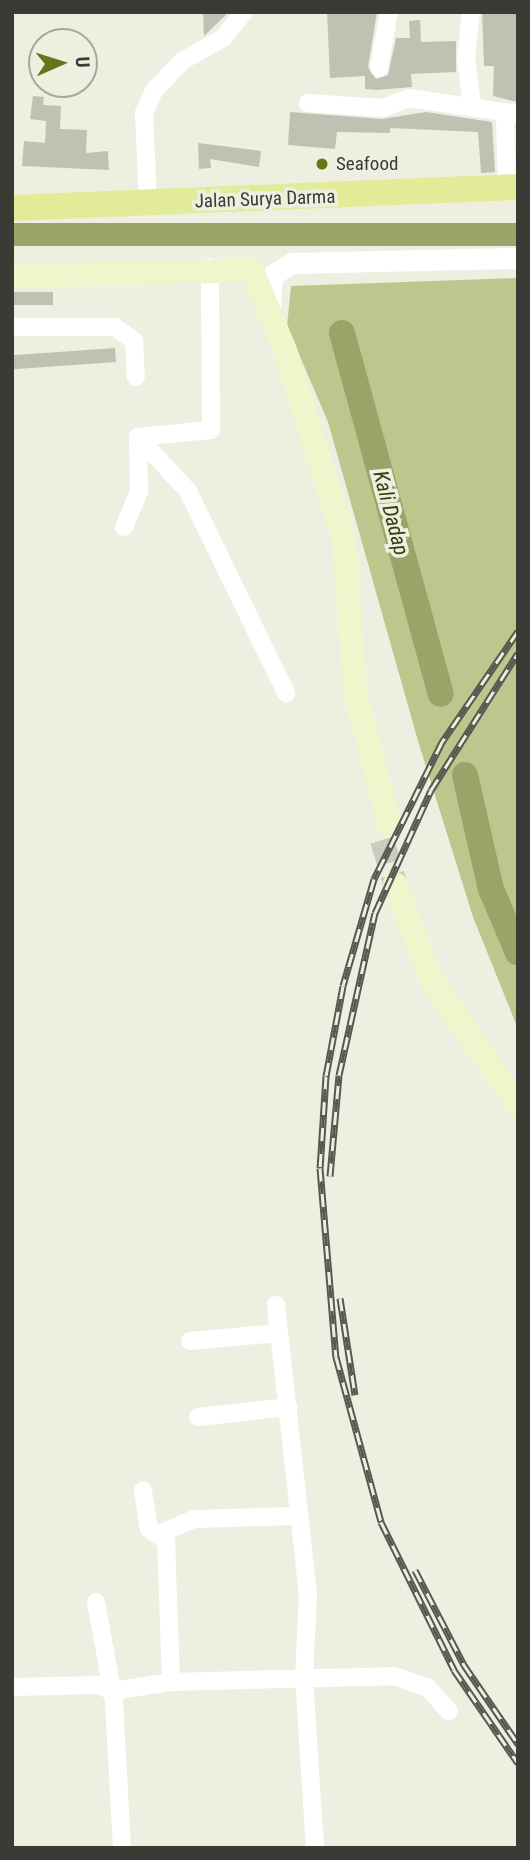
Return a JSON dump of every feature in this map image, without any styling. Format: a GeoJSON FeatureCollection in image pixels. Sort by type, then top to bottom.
{"type":"FeatureCollection","features":[{"type":"Feature","properties":{"kind":"main road","name":"Jalan Surya Darma"},"geometry":{"type":"LineString","coordinates":[[12,208],[514,193]]}},
{"type":"Feature","properties":{"kind":"main road","name":"Jalan Surya Darma"},"geometry":{"type":"LineString","coordinates":[[12,226],[514,193]]}},
{"type":"Feature","properties":{"kind":"main road"},"geometry":{"type":"LineString","coordinates":[[12,276],[214,267],[252,270],[275,327],[333,501],[349,565],[357,705],[386,832]]}},
{"type":"Feature","properties":{"kind":"main road"},"geometry":{"type":"LineString","coordinates":[[518,1089],[441,969],[399,875],[430,979],[518,1106]]}},
{"type":"Feature","properties":{"kind":"street"},"geometry":{"type":"LineString","coordinates":[[148,203],[144,113],[154,91],[182,61],[223,38],[244,12]]}},
{"type":"Feature","properties":{"kind":"street"},"geometry":{"type":"LineString","coordinates":[[379,68],[389,12]]}},
{"type":"Feature","properties":{"kind":"street"},"geometry":{"type":"LineString","coordinates":[[471,12],[466,58],[473,69],[472,105]]}},
{"type":"Feature","properties":{"kind":"street"},"geometry":{"type":"LineString","coordinates":[[308,103],[383,108],[409,98],[472,105],[512,115],[514,193]]}},
{"type":"Feature","properties":{"kind":"street"},"geometry":{"type":"LineString","coordinates":[[275,327],[268,284],[277,270],[292,263],[518,258]]}},
{"type":"Feature","properties":{"kind":"street"},"geometry":{"type":"LineString","coordinates":[[138,437],[211,430],[214,267]]}},
{"type":"Feature","properties":{"kind":"street"},"geometry":{"type":"LineString","coordinates":[[12,327],[115,327],[134,341],[135,377]]}},
{"type":"Feature","properties":{"kind":"street"},"geometry":{"type":"LineString","coordinates":[[124,527],[139,492],[138,437]]}},
{"type":"Feature","properties":{"kind":"street"},"geometry":{"type":"LineString","coordinates":[[138,437],[188,491],[286,693]]}},
{"type":"Feature","properties":{"kind":"street"},"geometry":{"type":"LineString","coordinates":[[276,1305],[288,1407],[295,1516],[308,1594],[304,1677],[315,1848]]}},
{"type":"Feature","properties":{"kind":"street"},"geometry":{"type":"LineString","coordinates":[[190,1341],[278,1333]]}},
{"type":"Feature","properties":{"kind":"street"},"geometry":{"type":"LineString","coordinates":[[198,1418],[288,1407]]}},
{"type":"Feature","properties":{"kind":"street"},"geometry":{"type":"LineString","coordinates":[[143,1490],[149,1529],[161,1533],[194,1520],[295,1516]]}},
{"type":"Feature","properties":{"kind":"street"},"geometry":{"type":"LineString","coordinates":[[161,1533],[171,1682]]}},
{"type":"Feature","properties":{"kind":"street"},"geometry":{"type":"LineString","coordinates":[[96,1602],[112,1692],[122,1848]]}},
{"type":"Feature","properties":{"kind":"street"},"geometry":{"type":"LineString","coordinates":[[12,1687],[98,1685],[112,1692],[171,1682],[304,1677],[404,1678],[428,1688],[449,1710]]}},
{"type":"Feature","properties":{"kind":"shaded area"},"geometry":{"type":"Polygon","coordinates":[[[12,223],[518,223],[518,246],[12,246],[12,223]]]}},
{"type":"Feature","properties":{"kind":"shaded area"},"geometry":{"type":"Polygon","coordinates":[[[518,278],[518,1029],[473,917],[418,741],[328,422],[287,326],[291,286],[518,278]]]}},
{"type":"Feature","properties":{"kind":"building"},"geometry":{"type":"Polygon","coordinates":[[[203,12],[229,12],[204,36],[203,12]]]}},
{"type":"Feature","properties":{"kind":"building"},"geometry":{"type":"Polygon","coordinates":[[[327,12],[377,12],[368,67],[376,79],[388,75],[396,38],[410,38],[409,21],[420,20],[421,42],[456,41],[456,72],[411,74],[412,87],[377,90],[365,89],[365,76],[330,78],[327,12]]]}},
{"type":"Feature","properties":{"kind":"building"},"geometry":{"type":"Polygon","coordinates":[[[482,12],[518,12],[517,102],[493,96],[494,66],[484,66],[482,12]]]}},
{"type":"Feature","properties":{"kind":"building"},"geometry":{"type":"Polygon","coordinates":[[[33,98],[44,98],[43,105],[61,106],[60,129],[87,130],[86,153],[108,151],[109,170],[22,166],[24,141],[45,143],[46,121],[30,119],[33,98]]]}},
{"type":"Feature","properties":{"kind":"building"},"geometry":{"type":"Polygon","coordinates":[[[290,112],[382,119],[426,112],[492,122],[495,172],[481,173],[478,132],[390,128],[390,133],[337,132],[335,149],[288,145],[290,112]]]}},
{"type":"Feature","properties":{"kind":"building"},"geometry":{"type":"Polygon","coordinates":[[[198,143],[261,151],[259,167],[210,159],[211,168],[199,169],[198,143]]]}},
{"type":"Feature","properties":{"kind":"building"},"geometry":{"type":"Polygon","coordinates":[[[12,292],[53,292],[53,305],[12,305],[12,292]]]}},
{"type":"Feature","properties":{"kind":"building"},"geometry":{"type":"Polygon","coordinates":[[[115,348],[116,362],[13,369],[12,355],[115,348]]]}},
{"type":"Feature","properties":{"kind":"waterway","name":"Kali Dadap"},"geometry":{"type":"LineString","coordinates":[[342,333],[441,694]]}},
{"type":"Feature","properties":{"kind":"waterway","name":"Kali Dadap"},"geometry":{"type":"LineString","coordinates":[[465,775],[491,889],[518,953]]}},
{"type":"Feature","properties":{"kind":"tunnel"},"geometry":{"type":"LineString","coordinates":[[382,840],[395,884]]}},
{"type":"Feature","properties":{"kind":"railway"},"geometry":{"type":"LineString","coordinates":[[518,631],[442,742],[374,879],[343,986],[326,1076],[320,1168],[336,1357],[381,1522],[454,1670],[518,1763]]}},
{"type":"Feature","properties":{"kind":"railway"},"geometry":{"type":"LineString","coordinates":[[330,1176],[339,1075],[375,913],[431,790],[518,653]]}},
{"type":"Feature","properties":{"kind":"railway"},"geometry":{"type":"LineString","coordinates":[[340,1298],[355,1395]]}},
{"type":"Feature","properties":{"kind":"railway"},"geometry":{"type":"LineString","coordinates":[[415,1570],[464,1665],[518,1744]]}},
{"type":"Feature","properties":{"kind":"place","name":"Seafood"},"geometry":{"type":"Point","coordinates":[322,164]}}]}
